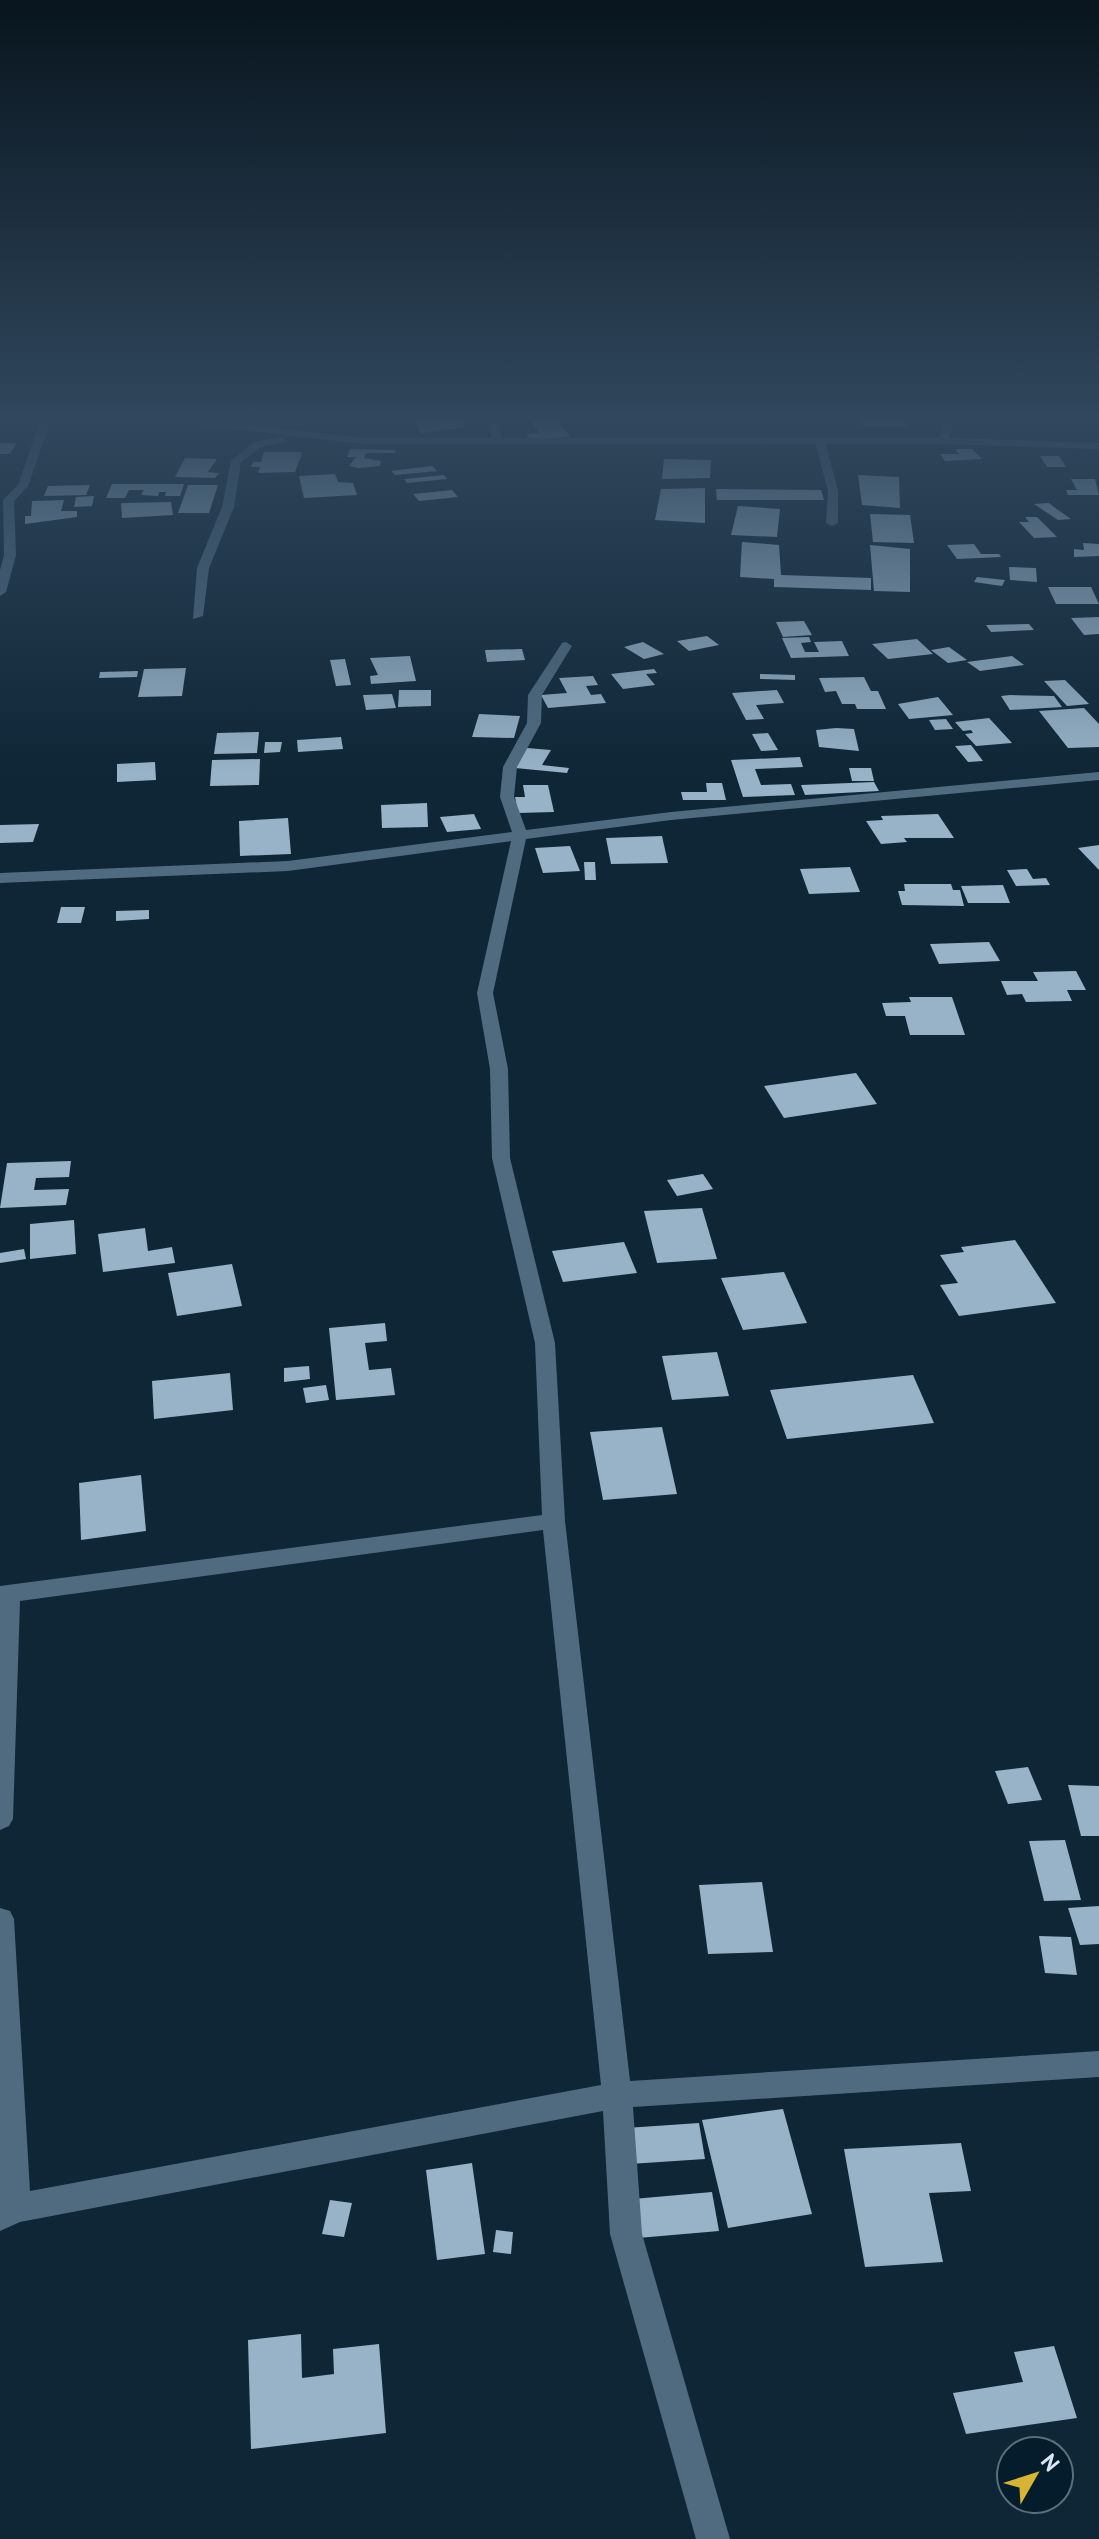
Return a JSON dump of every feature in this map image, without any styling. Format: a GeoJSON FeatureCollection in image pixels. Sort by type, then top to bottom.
{"type":"FeatureCollection","features":[{"type":"Feature","properties":{"kind":"street"},"geometry":{"type":"LineString","coordinates":[[197,616],[203,568],[216,537]]}},
{"type":"Feature","properties":{"kind":"street"},"geometry":{"type":"LineString","coordinates":[[0,592],[5,555]]}},
{"type":"Feature","properties":{"kind":"street"},"geometry":{"type":"LineString","coordinates":[[566,646],[535,695],[534,723],[510,767],[507,797],[520,834],[485,993],[499,1069],[501,1158],[545,1343],[554,1521],[617,2095],[626,2234],[713,2539]]}},
{"type":"Feature","properties":{"kind":"street"},"geometry":{"type":"LineString","coordinates":[[0,878],[288,866],[671,816],[1099,776]]}},
{"type":"Feature","properties":{"kind":"street"},"geometry":{"type":"LineString","coordinates":[[0,1819],[4,1594],[554,1521]]}},
{"type":"Feature","properties":{"kind":"street"},"geometry":{"type":"LineString","coordinates":[[0,1919],[8,2212],[617,2095],[1099,2064]]}},
{"type":"Feature","properties":{"kind":"building"},"geometry":{"type":"Polygon","coordinates":[[[873,537],[913,537],[914,543],[873,542],[873,537]]]}},
{"type":"Feature","properties":{"kind":"building"},"geometry":{"type":"Polygon","coordinates":[[[742,542],[779,545],[781,575],[871,578],[871,590],[774,587],[774,579],[740,577],[742,542]]]}},
{"type":"Feature","properties":{"kind":"building"},"geometry":{"type":"Polygon","coordinates":[[[1083,543],[1099,544],[1099,556],[1074,557],[1074,549],[1084,550],[1083,543]]]}},
{"type":"Feature","properties":{"kind":"building"},"geometry":{"type":"Polygon","coordinates":[[[974,544],[981,554],[999,554],[1001,557],[957,559],[947,545],[974,544]]]}},
{"type":"Feature","properties":{"kind":"building"},"geometry":{"type":"Polygon","coordinates":[[[870,545],[910,549],[910,592],[874,591],[870,545]]]}},
{"type":"Feature","properties":{"kind":"building"},"geometry":{"type":"Polygon","coordinates":[[[1009,567],[1036,568],[1037,582],[1010,580],[1009,567]]]}},
{"type":"Feature","properties":{"kind":"building"},"geometry":{"type":"Polygon","coordinates":[[[977,577],[1005,580],[1002,586],[974,582],[977,577]]]}},
{"type":"Feature","properties":{"kind":"building"},"geometry":{"type":"Polygon","coordinates":[[[1048,587],[1091,587],[1099,604],[1056,604],[1048,587]]]}},
{"type":"Feature","properties":{"kind":"building"},"geometry":{"type":"Polygon","coordinates":[[[1099,617],[1099,634],[1084,635],[1071,618],[1099,617]]]}},
{"type":"Feature","properties":{"kind":"building"},"geometry":{"type":"Polygon","coordinates":[[[804,621],[812,635],[783,637],[776,622],[804,621]]]}},
{"type":"Feature","properties":{"kind":"building"},"geometry":{"type":"Polygon","coordinates":[[[1029,624],[1034,630],[991,632],[986,625],[1029,624]]]}},
{"type":"Feature","properties":{"kind":"building"},"geometry":{"type":"Polygon","coordinates":[[[707,636],[719,645],[689,651],[677,641],[707,636]]]}},
{"type":"Feature","properties":{"kind":"building"},"geometry":{"type":"Polygon","coordinates":[[[809,637],[811,642],[801,643],[805,652],[819,652],[814,642],[842,641],[849,656],[791,658],[782,638],[809,637]]]}},
{"type":"Feature","properties":{"kind":"building"},"geometry":{"type":"Polygon","coordinates":[[[917,639],[933,654],[888,659],[872,644],[917,639]]]}},
{"type":"Feature","properties":{"kind":"building"},"geometry":{"type":"Polygon","coordinates":[[[643,642],[664,654],[644,659],[624,647],[643,642]]]}},
{"type":"Feature","properties":{"kind":"building"},"geometry":{"type":"Polygon","coordinates":[[[949,647],[967,660],[948,663],[931,650],[949,647]]]}},
{"type":"Feature","properties":{"kind":"building"},"geometry":{"type":"Polygon","coordinates":[[[522,649],[525,660],[487,662],[485,650],[522,649]]]}},
{"type":"Feature","properties":{"kind":"building"},"geometry":{"type":"Polygon","coordinates":[[[410,656],[416,681],[371,684],[370,676],[378,675],[370,658],[410,656]]]}},
{"type":"Feature","properties":{"kind":"building"},"geometry":{"type":"Polygon","coordinates":[[[1012,656],[1024,665],[980,671],[967,662],[1012,656]]]}},
{"type":"Feature","properties":{"kind":"building"},"geometry":{"type":"Polygon","coordinates":[[[345,659],[351,685],[336,686],[330,660],[345,659]]]}},
{"type":"Feature","properties":{"kind":"building"},"geometry":{"type":"Polygon","coordinates":[[[186,668],[182,696],[138,697],[144,669],[186,668]]]}},
{"type":"Feature","properties":{"kind":"building"},"geometry":{"type":"Polygon","coordinates":[[[654,669],[657,673],[646,674],[655,685],[623,689],[611,674],[654,669]]]}},
{"type":"Feature","properties":{"kind":"building"},"geometry":{"type":"Polygon","coordinates":[[[138,671],[137,677],[99,678],[100,672],[138,671]]]}},
{"type":"Feature","properties":{"kind":"building"},"geometry":{"type":"Polygon","coordinates":[[[760,674],[795,675],[795,680],[760,679],[760,674]]]}},
{"type":"Feature","properties":{"kind":"building"},"geometry":{"type":"Polygon","coordinates":[[[593,676],[598,685],[586,686],[591,695],[601,694],[606,703],[548,708],[541,695],[567,693],[559,678],[593,676]]]}},
{"type":"Feature","properties":{"kind":"building"},"geometry":{"type":"Polygon","coordinates":[[[864,677],[871,691],[878,691],[886,709],[857,709],[855,704],[842,704],[836,691],[825,692],[819,678],[864,677]]]}},
{"type":"Feature","properties":{"kind":"building"},"geometry":{"type":"Polygon","coordinates":[[[1065,680],[1089,704],[1067,706],[1044,681],[1065,680]]]}},
{"type":"Feature","properties":{"kind":"building"},"geometry":{"type":"Polygon","coordinates":[[[399,690],[431,690],[431,706],[398,707],[399,690]]]}},
{"type":"Feature","properties":{"kind":"building"},"geometry":{"type":"Polygon","coordinates":[[[777,690],[784,703],[756,705],[764,719],[746,720],[732,693],[777,690]]]}},
{"type":"Feature","properties":{"kind":"building"},"geometry":{"type":"Polygon","coordinates":[[[392,694],[396,708],[366,710],[363,695],[392,694]]]}},
{"type":"Feature","properties":{"kind":"building"},"geometry":{"type":"Polygon","coordinates":[[[1001,696],[1054,696],[1062,707],[1010,710],[1001,696]]]}},
{"type":"Feature","properties":{"kind":"building"},"geometry":{"type":"Polygon","coordinates":[[[938,697],[953,715],[909,719],[898,704],[938,697]]]}},
{"type":"Feature","properties":{"kind":"building"},"geometry":{"type":"Polygon","coordinates":[[[1084,708],[1099,724],[1099,747],[1068,748],[1039,711],[1084,708]]]}},
{"type":"Feature","properties":{"kind":"building"},"geometry":{"type":"Polygon","coordinates":[[[479,714],[520,716],[514,738],[472,737],[479,714]]]}},
{"type":"Feature","properties":{"kind":"building"},"geometry":{"type":"Polygon","coordinates":[[[989,718],[1012,743],[976,746],[965,734],[973,733],[971,730],[963,731],[955,722],[989,718]]]}},
{"type":"Feature","properties":{"kind":"building"},"geometry":{"type":"Polygon","coordinates":[[[946,719],[953,729],[935,730],[929,720],[946,719]]]}},
{"type":"Feature","properties":{"kind":"building"},"geometry":{"type":"Polygon","coordinates":[[[854,729],[859,751],[819,747],[816,730],[854,729]]]}},
{"type":"Feature","properties":{"kind":"building"},"geometry":{"type":"Polygon","coordinates":[[[259,732],[257,753],[214,754],[217,733],[259,732]]]}},
{"type":"Feature","properties":{"kind":"building"},"geometry":{"type":"Polygon","coordinates":[[[768,733],[778,750],[761,751],[752,734],[768,733]]]}},
{"type":"Feature","properties":{"kind":"building"},"geometry":{"type":"Polygon","coordinates":[[[341,737],[343,749],[298,752],[297,740],[341,737]]]}},
{"type":"Feature","properties":{"kind":"building"},"geometry":{"type":"Polygon","coordinates":[[[265,742],[282,742],[280,752],[264,753],[265,742]]]}},
{"type":"Feature","properties":{"kind":"building"},"geometry":{"type":"Polygon","coordinates":[[[971,745],[983,761],[968,762],[955,746],[971,745]]]}},
{"type":"Feature","properties":{"kind":"building"},"geometry":{"type":"Polygon","coordinates":[[[527,748],[551,750],[542,765],[569,768],[567,773],[515,768],[527,748]]]}},
{"type":"Feature","properties":{"kind":"building"},"geometry":{"type":"Polygon","coordinates":[[[800,757],[803,767],[755,769],[761,785],[791,784],[795,795],[743,797],[731,760],[800,757]]]}},
{"type":"Feature","properties":{"kind":"building"},"geometry":{"type":"Polygon","coordinates":[[[260,759],[259,785],[210,786],[212,760],[260,759]]]}},
{"type":"Feature","properties":{"kind":"building"},"geometry":{"type":"Polygon","coordinates":[[[155,762],[156,780],[117,782],[117,764],[155,762]]]}},
{"type":"Feature","properties":{"kind":"building"},"geometry":{"type":"Polygon","coordinates":[[[849,768],[871,768],[874,781],[852,781],[849,768]]]}},
{"type":"Feature","properties":{"kind":"building"},"geometry":{"type":"Polygon","coordinates":[[[874,782],[879,791],[805,795],[801,785],[874,782]]]}},
{"type":"Feature","properties":{"kind":"building"},"geometry":{"type":"Polygon","coordinates":[[[706,783],[722,783],[726,800],[683,800],[681,792],[707,792],[706,783]]]}},
{"type":"Feature","properties":{"kind":"building"},"geometry":{"type":"Polygon","coordinates":[[[523,785],[548,785],[554,812],[518,813],[515,797],[525,797],[523,785]]]}},
{"type":"Feature","properties":{"kind":"building"},"geometry":{"type":"Polygon","coordinates":[[[427,803],[428,827],[382,828],[381,805],[427,803]]]}},
{"type":"Feature","properties":{"kind":"building"},"geometry":{"type":"Polygon","coordinates":[[[474,814],[481,829],[447,832],[440,817],[474,814]]]}},
{"type":"Feature","properties":{"kind":"building"},"geometry":{"type":"Polygon","coordinates":[[[938,814],[954,838],[904,838],[907,842],[881,844],[866,821],[883,820],[881,816],[938,814]]]}},
{"type":"Feature","properties":{"kind":"building"},"geometry":{"type":"Polygon","coordinates":[[[288,818],[291,854],[240,856],[239,821],[288,818]]]}},
{"type":"Feature","properties":{"kind":"building"},"geometry":{"type":"Polygon","coordinates":[[[39,824],[33,842],[0,843],[0,825],[39,824]]]}},
{"type":"Feature","properties":{"kind":"building"},"geometry":{"type":"Polygon","coordinates":[[[662,836],[668,863],[611,864],[606,838],[662,836]]]}},
{"type":"Feature","properties":{"kind":"building"},"geometry":{"type":"Polygon","coordinates":[[[1099,845],[1099,870],[1078,848],[1099,845]]]}},
{"type":"Feature","properties":{"kind":"building"},"geometry":{"type":"Polygon","coordinates":[[[570,846],[580,871],[543,873],[535,848],[570,846]]]}},
{"type":"Feature","properties":{"kind":"building"},"geometry":{"type":"Polygon","coordinates":[[[584,862],[595,862],[596,880],[585,880],[584,862]]]}},
{"type":"Feature","properties":{"kind":"building"},"geometry":{"type":"Polygon","coordinates":[[[850,867],[860,892],[809,894],[800,869],[850,867]]]}},
{"type":"Feature","properties":{"kind":"building"},"geometry":{"type":"Polygon","coordinates":[[[1027,869],[1033,879],[1046,878],[1050,885],[1016,886],[1007,870],[1027,869]]]}},
{"type":"Feature","properties":{"kind":"building"},"geometry":{"type":"Polygon","coordinates":[[[904,884],[951,884],[953,890],[960,890],[964,906],[902,905],[898,891],[905,891],[904,884]]]}},
{"type":"Feature","properties":{"kind":"building"},"geometry":{"type":"Polygon","coordinates":[[[1003,885],[1010,903],[968,903],[961,886],[1003,885]]]}},
{"type":"Feature","properties":{"kind":"building"},"geometry":{"type":"Polygon","coordinates":[[[61,907],[85,907],[81,923],[57,923],[61,907]]]}},
{"type":"Feature","properties":{"kind":"building"},"geometry":{"type":"Polygon","coordinates":[[[149,910],[149,919],[116,921],[116,911],[149,910]]]}},
{"type":"Feature","properties":{"kind":"building"},"geometry":{"type":"Polygon","coordinates":[[[989,942],[1000,961],[939,964],[930,944],[989,942]]]}},
{"type":"Feature","properties":{"kind":"building"},"geometry":{"type":"Polygon","coordinates":[[[1076,971],[1086,990],[1067,990],[1072,1001],[1026,1002],[1022,994],[1007,995],[1001,981],[1038,981],[1033,972],[1076,971]]]}},
{"type":"Feature","properties":{"kind":"building"},"geometry":{"type":"Polygon","coordinates":[[[909,997],[952,997],[965,1035],[910,1035],[905,1016],[886,1016],[882,1003],[911,1002],[909,997]]]}},
{"type":"Feature","properties":{"kind":"building"},"geometry":{"type":"Polygon","coordinates":[[[856,1073],[877,1104],[784,1118],[764,1086],[856,1073]]]}},
{"type":"Feature","properties":{"kind":"building"},"geometry":{"type":"Polygon","coordinates":[[[71,1161],[69,1177],[36,1178],[34,1190],[69,1189],[66,1205],[0,1208],[7,1163],[71,1161]]]}},
{"type":"Feature","properties":{"kind":"building"},"geometry":{"type":"Polygon","coordinates":[[[703,1174],[713,1189],[677,1196],[667,1180],[703,1174]]]}},
{"type":"Feature","properties":{"kind":"building"},"geometry":{"type":"Polygon","coordinates":[[[702,1208],[717,1259],[657,1263],[644,1211],[702,1208]]]}},
{"type":"Feature","properties":{"kind":"building"},"geometry":{"type":"Polygon","coordinates":[[[74,1220],[76,1254],[30,1259],[30,1224],[74,1220]]]}},
{"type":"Feature","properties":{"kind":"building"},"geometry":{"type":"Polygon","coordinates":[[[145,1228],[148,1251],[172,1247],[175,1263],[103,1272],[98,1234],[145,1228]]]}},
{"type":"Feature","properties":{"kind":"building"},"geometry":{"type":"Polygon","coordinates":[[[1015,1240],[1056,1303],[959,1316],[940,1285],[958,1283],[940,1255],[964,1252],[961,1247],[1015,1240]]]}},
{"type":"Feature","properties":{"kind":"building"},"geometry":{"type":"Polygon","coordinates":[[[624,1242],[637,1273],[563,1282],[552,1251],[624,1242]]]}},
{"type":"Feature","properties":{"kind":"building"},"geometry":{"type":"Polygon","coordinates":[[[24,1249],[26,1259],[0,1263],[0,1253],[24,1249]]]}},
{"type":"Feature","properties":{"kind":"building"},"geometry":{"type":"Polygon","coordinates":[[[232,1264],[242,1306],[177,1316],[168,1273],[232,1264]]]}},
{"type":"Feature","properties":{"kind":"building"},"geometry":{"type":"Polygon","coordinates":[[[784,1272],[807,1323],[743,1330],[721,1278],[784,1272]]]}},
{"type":"Feature","properties":{"kind":"building"},"geometry":{"type":"Polygon","coordinates":[[[385,1323],[387,1341],[365,1343],[369,1370],[391,1368],[395,1395],[336,1400],[329,1328],[385,1323]]]}},
{"type":"Feature","properties":{"kind":"building"},"geometry":{"type":"Polygon","coordinates":[[[717,1352],[729,1396],[672,1400],[662,1356],[717,1352]]]}},
{"type":"Feature","properties":{"kind":"building"},"geometry":{"type":"Polygon","coordinates":[[[309,1366],[310,1379],[284,1382],[284,1368],[309,1366]]]}},
{"type":"Feature","properties":{"kind":"building"},"geometry":{"type":"Polygon","coordinates":[[[230,1373],[233,1410],[154,1419],[152,1381],[230,1373]]]}},
{"type":"Feature","properties":{"kind":"building"},"geometry":{"type":"Polygon","coordinates":[[[913,1375],[934,1423],[787,1439],[770,1390],[913,1375]]]}},
{"type":"Feature","properties":{"kind":"building"},"geometry":{"type":"Polygon","coordinates":[[[326,1385],[329,1400],[306,1403],[303,1388],[326,1385]]]}},
{"type":"Feature","properties":{"kind":"building"},"geometry":{"type":"Polygon","coordinates":[[[662,1427],[677,1494],[603,1500],[590,1432],[662,1427]]]}},
{"type":"Feature","properties":{"kind":"building"},"geometry":{"type":"Polygon","coordinates":[[[141,1475],[146,1531],[81,1540],[79,1483],[141,1475]]]}},
{"type":"Feature","properties":{"kind":"building"},"geometry":{"type":"Polygon","coordinates":[[[1028,1767],[1042,1800],[1008,1804],[995,1771],[1028,1767]]]}},
{"type":"Feature","properties":{"kind":"building"},"geometry":{"type":"Polygon","coordinates":[[[1068,1785],[1099,1786],[1099,1836],[1081,1836],[1068,1785]]]}},
{"type":"Feature","properties":{"kind":"building"},"geometry":{"type":"Polygon","coordinates":[[[1065,1840],[1081,1900],[1044,1901],[1029,1841],[1065,1840]]]}},
{"type":"Feature","properties":{"kind":"building"},"geometry":{"type":"Polygon","coordinates":[[[762,1882],[773,1952],[708,1954],[699,1885],[762,1882]]]}},
{"type":"Feature","properties":{"kind":"building"},"geometry":{"type":"Polygon","coordinates":[[[1099,1906],[1099,1944],[1080,1945],[1068,1908],[1099,1906]]]}},
{"type":"Feature","properties":{"kind":"building"},"geometry":{"type":"Polygon","coordinates":[[[1039,1936],[1071,1937],[1077,1975],[1045,1973],[1039,1936]]]}},
{"type":"Feature","properties":{"kind":"building"},"geometry":{"type":"Polygon","coordinates":[[[783,2109],[812,2214],[728,2228],[702,2120],[783,2109]]]}},
{"type":"Feature","properties":{"kind":"building"},"geometry":{"type":"Polygon","coordinates":[[[699,2123],[705,2159],[630,2164],[626,2128],[699,2123]]]}},
{"type":"Feature","properties":{"kind":"building"},"geometry":{"type":"Polygon","coordinates":[[[961,2143],[971,2191],[929,2193],[943,2262],[865,2267],[844,2149],[961,2143]]]}},
{"type":"Feature","properties":{"kind":"building"},"geometry":{"type":"Polygon","coordinates":[[[472,2163],[485,2254],[437,2260],[426,2170],[472,2163]]]}},
{"type":"Feature","properties":{"kind":"building"},"geometry":{"type":"Polygon","coordinates":[[[712,2192],[719,2231],[638,2238],[633,2199],[712,2192]]]}},
{"type":"Feature","properties":{"kind":"building"},"geometry":{"type":"Polygon","coordinates":[[[330,2200],[352,2203],[344,2237],[322,2234],[330,2200]]]}},
{"type":"Feature","properties":{"kind":"building"},"geometry":{"type":"Polygon","coordinates":[[[496,2230],[513,2232],[511,2254],[493,2252],[496,2230]]]}},
{"type":"Feature","properties":{"kind":"building"},"geometry":{"type":"Polygon","coordinates":[[[301,2334],[302,2378],[334,2374],[333,2349],[379,2344],[386,2433],[251,2449],[248,2340],[301,2334]]]}},
{"type":"Feature","properties":{"kind":"building"},"geometry":{"type":"Polygon","coordinates":[[[1054,2346],[1077,2418],[966,2434],[953,2393],[1023,2382],[1014,2352],[1054,2346]]]}}]}
